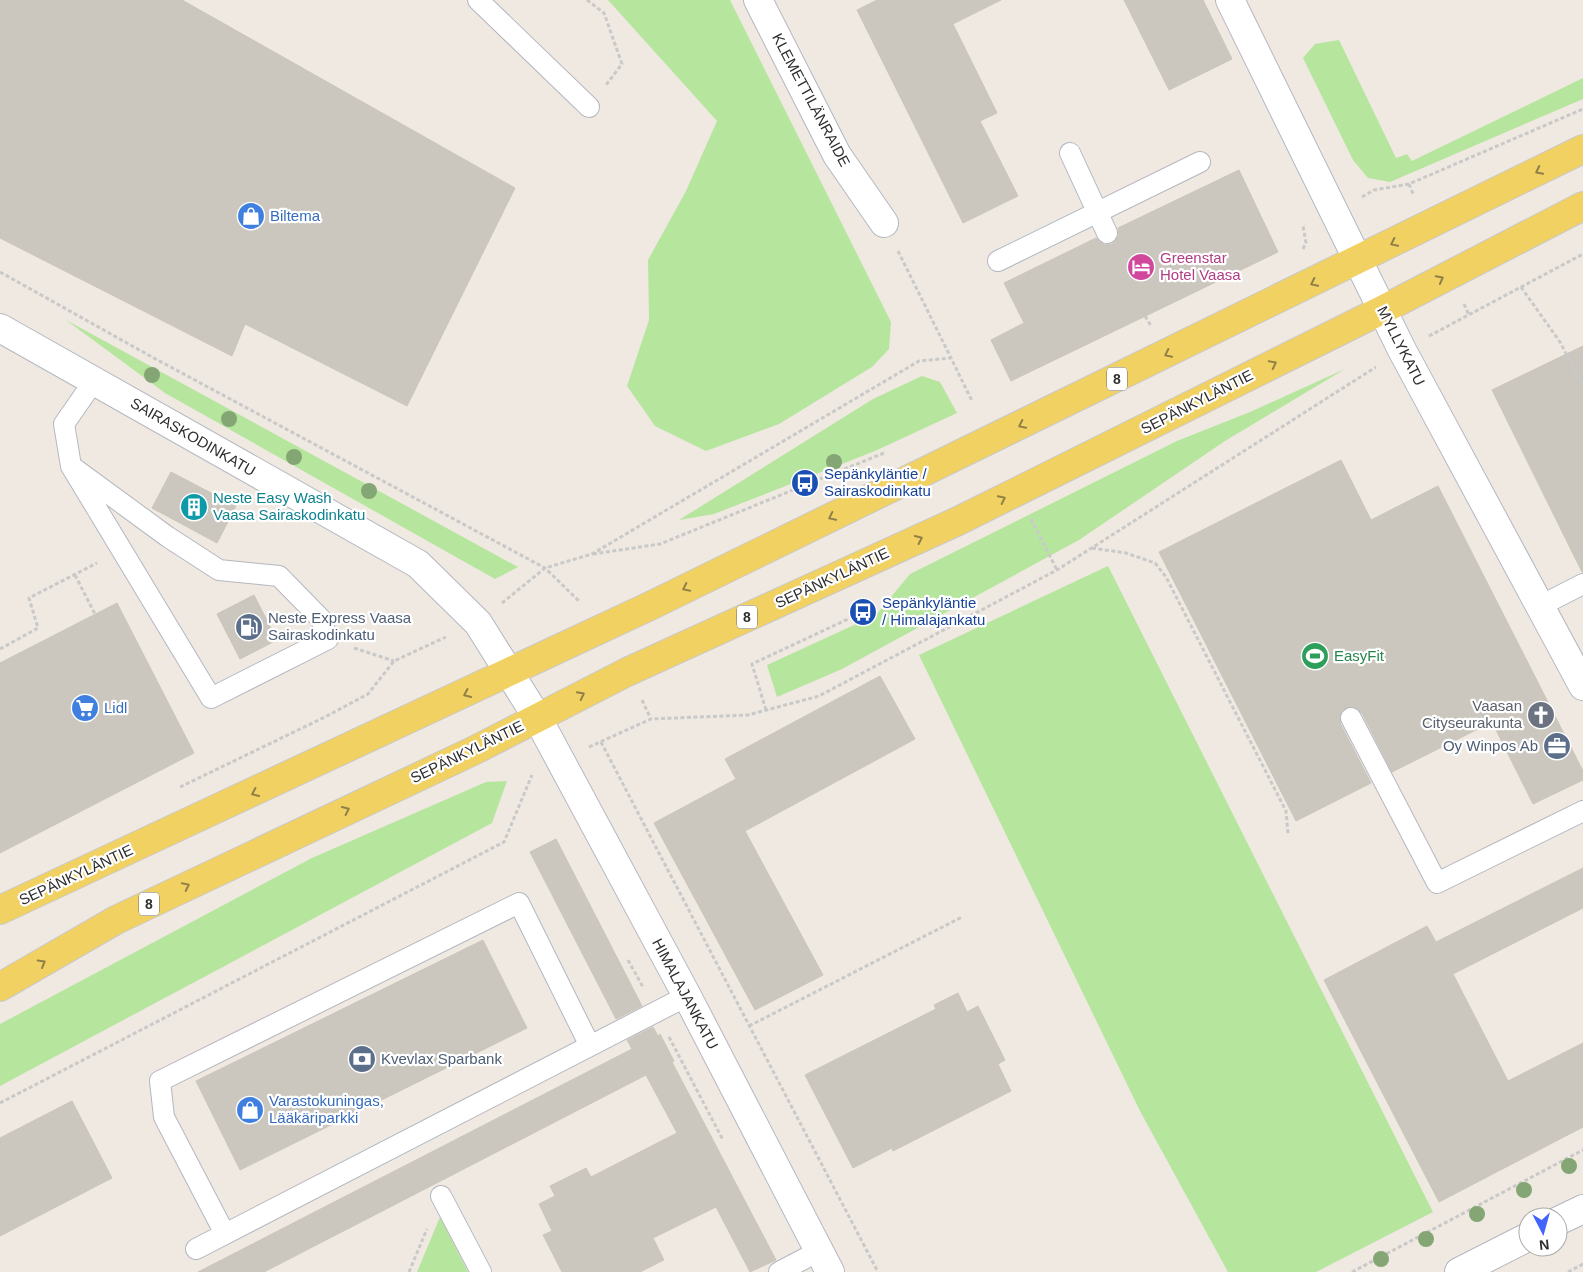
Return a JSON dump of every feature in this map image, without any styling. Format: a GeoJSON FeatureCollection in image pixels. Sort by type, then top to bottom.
{"type":"FeatureCollection","features":[{"type":"Feature","properties":{"kind":"main road","name":"SEPÄNKYLÄNTIE"},"geometry":{"type":"LineString","coordinates":[[0,910],[511,673],[1358,261],[1583,149]]}},
{"type":"Feature","properties":{"kind":"main road","name":"SEPÄNKYLÄNTIE"},"geometry":{"type":"LineString","coordinates":[[0,987],[116,920],[473,751],[627,672],[958,520],[1382,310],[1583,206]]}},
{"type":"Feature","properties":{"kind":"street","name":"KLEMETTILÄNRAIDE"},"geometry":{"type":"LineString","coordinates":[[758,0],[837,155],[884,223]]}},
{"type":"Feature","properties":{"kind":"street","name":"MYLLYKATU"},"geometry":{"type":"LineString","coordinates":[[1230,0],[1402,350],[1583,686]]}},
{"type":"Feature","properties":{"kind":"street","name":"SAIRASKODINKATU"},"geometry":{"type":"LineString","coordinates":[[0,328],[418,564],[478,622],[537,717]]}},
{"type":"Feature","properties":{"kind":"street","name":"HIMALAJANKATU"},"geometry":{"type":"LineString","coordinates":[[537,717],[687,996],[824,1262]]}},
{"type":"Feature","properties":{"kind":"street"},"geometry":{"type":"LineString","coordinates":[[1568,1216],[1583,1209]]}},
{"type":"Feature","properties":{"kind":"street"},"geometry":{"type":"LineString","coordinates":[[1459,1272],[1518,1242]]}},
{"type":"Feature","properties":{"kind":"lane"},"geometry":{"type":"LineString","coordinates":[[478,0],[589,107]]}},
{"type":"Feature","properties":{"kind":"lane"},"geometry":{"type":"LineString","coordinates":[[1070,153],[1107,232]]}},
{"type":"Feature","properties":{"kind":"lane"},"geometry":{"type":"LineString","coordinates":[[998,261],[1200,162]]}},
{"type":"Feature","properties":{"kind":"lane"},"geometry":{"type":"LineString","coordinates":[[71,466],[168,537],[219,570],[279,576],[321,619],[328,639],[211,698],[71,466],[64,424],[94,381]]}},
{"type":"Feature","properties":{"kind":"lane"},"geometry":{"type":"LineString","coordinates":[[1540,606],[1583,584]]}},
{"type":"Feature","properties":{"kind":"lane"},"geometry":{"type":"LineString","coordinates":[[1351,718],[1438,883],[1583,812]]}},
{"type":"Feature","properties":{"kind":"lane"},"geometry":{"type":"LineString","coordinates":[[225,1234],[164,1117],[160,1081],[519,903],[590,1046]]}},
{"type":"Feature","properties":{"kind":"lane"},"geometry":{"type":"LineString","coordinates":[[196,1249],[687,996]]}},
{"type":"Feature","properties":{"kind":"lane"},"geometry":{"type":"LineString","coordinates":[[441,1196],[481,1272]]}},
{"type":"Feature","properties":{"kind":"lane"},"geometry":{"type":"LineString","coordinates":[[780,1272],[824,1262]]}},
{"type":"Feature","properties":{"kind":"path"},"geometry":{"type":"LineString","coordinates":[[587,0],[604,12],[622,64],[589,107]]}},
{"type":"Feature","properties":{"kind":"path"},"geometry":{"type":"LineString","coordinates":[[1302,250],[1306,243],[1303,226],[1374,190],[1409,184],[1583,108]]}},
{"type":"Feature","properties":{"kind":"path"},"geometry":{"type":"LineString","coordinates":[[884,223],[972,401]]}},
{"type":"Feature","properties":{"kind":"path"},"geometry":{"type":"LineString","coordinates":[[0,1103],[504,842],[532,775],[651,719],[748,716],[819,696],[1057,570],[1402,350],[1583,254]]}},
{"type":"Feature","properties":{"kind":"path"},"geometry":{"type":"LineString","coordinates":[[0,272],[152,357],[544,568]]}},
{"type":"Feature","properties":{"kind":"path"},"geometry":{"type":"LineString","coordinates":[[1521,287],[1560,342],[1583,386]]}},
{"type":"Feature","properties":{"kind":"path"},"geometry":{"type":"LineString","coordinates":[[1145,316],[1152,329],[1161,325]]}},
{"type":"Feature","properties":{"kind":"path"},"geometry":{"type":"LineString","coordinates":[[592,554],[919,361],[951,358]]}},
{"type":"Feature","properties":{"kind":"path"},"geometry":{"type":"LineString","coordinates":[[176,790],[368,694],[394,661],[478,622],[544,568],[592,554],[660,544],[837,470],[892,450]]}},
{"type":"Feature","properties":{"kind":"path"},"geometry":{"type":"LineString","coordinates":[[1030,517],[1057,570]]}},
{"type":"Feature","properties":{"kind":"path"},"geometry":{"type":"LineString","coordinates":[[1091,548],[1126,553],[1155,563],[1166,577],[1286,811],[1288,834]]}},
{"type":"Feature","properties":{"kind":"path"},"geometry":{"type":"LineString","coordinates":[[0,649],[38,628],[29,598],[122,550]]}},
{"type":"Feature","properties":{"kind":"path"},"geometry":{"type":"LineString","coordinates":[[75,575],[95,614]]}},
{"type":"Feature","properties":{"kind":"path"},"geometry":{"type":"LineString","coordinates":[[766,710],[752,664],[863,612]]}},
{"type":"Feature","properties":{"kind":"path"},"geometry":{"type":"LineString","coordinates":[[328,639],[394,661]]}},
{"type":"Feature","properties":{"kind":"path"},"geometry":{"type":"LineString","coordinates":[[601,742],[878,1272]]}},
{"type":"Feature","properties":{"kind":"path"},"geometry":{"type":"LineString","coordinates":[[749,1026],[962,917]]}},
{"type":"Feature","properties":{"kind":"path"},"geometry":{"type":"LineString","coordinates":[[1352,1272],[1583,1150]]}},
{"type":"Feature","properties":{"kind":"path"},"geometry":{"type":"LineString","coordinates":[[409,1272],[441,1196]]}},
{"type":"Feature","properties":{"kind":"path"},"geometry":{"type":"LineString","coordinates":[[1568,1272],[1583,1264]]}},
{"type":"Feature","properties":{"kind":"green space"},"geometry":{"type":"Polygon","coordinates":[[[608,0],[730,0],[891,322],[889,349],[872,367],[779,424],[706,451],[655,426],[627,386],[649,320],[648,260],[686,191],[717,121],[608,0]]]}},
{"type":"Feature","properties":{"kind":"green space"},"geometry":{"type":"Polygon","coordinates":[[[1339,40],[1396,158],[1407,154],[1412,161],[1583,78],[1583,99],[1390,182],[1368,178],[1353,160],[1303,58],[1315,44],[1339,40]]]}},
{"type":"Feature","properties":{"kind":"green space"},"geometry":{"type":"Polygon","coordinates":[[[66,320],[518,567],[495,579],[165,393],[66,320]]]}},
{"type":"Feature","properties":{"kind":"green space"},"geometry":{"type":"Polygon","coordinates":[[[1345,369],[1225,441],[1079,540],[842,669],[777,697],[767,665],[876,615],[910,574],[1177,441],[1250,412],[1345,369]]]}},
{"type":"Feature","properties":{"kind":"green space"},"geometry":{"type":"Polygon","coordinates":[[[922,376],[940,382],[957,413],[875,451],[714,514],[679,520],[873,399],[922,376]]]}},
{"type":"Feature","properties":{"kind":"green space"},"geometry":{"type":"Polygon","coordinates":[[[1108,566],[1433,1212],[1316,1272],[1228,1272],[1140,1111],[919,655],[1108,566]]]}},
{"type":"Feature","properties":{"kind":"green space"},"geometry":{"type":"Polygon","coordinates":[[[507,781],[492,823],[0,1086],[0,1024],[312,858],[486,782],[507,781]]]}},
{"type":"Feature","properties":{"kind":"green space"},"geometry":{"type":"Polygon","coordinates":[[[440,1217],[468,1272],[417,1272],[440,1217]]]}},
{"type":"Feature","properties":{"kind":"building","name":"Biltema"},"geometry":{"type":"Polygon","coordinates":[[[0,0],[182,0],[515,188],[407,406],[245,324],[232,356],[0,238],[0,0]]]}},
{"type":"Feature","properties":{"kind":"building"},"geometry":{"type":"Polygon","coordinates":[[[877,0],[1001,0],[953,24],[997,113],[980,121],[1018,196],[963,223],[857,10],[877,0]]]}},
{"type":"Feature","properties":{"kind":"building"},"geometry":{"type":"Polygon","coordinates":[[[1124,0],[1203,0],[1232,59],[1169,90],[1124,0]]]}},
{"type":"Feature","properties":{"kind":"building","name":"Greenstar Hotel Vaasa"},"geometry":{"type":"Polygon","coordinates":[[[1239,170],[1278,252],[1011,381],[991,340],[1024,323],[1004,283],[1096,238],[1105,245],[1112,244],[1119,235],[1118,228],[1239,170]]]}},
{"type":"Feature","properties":{"kind":"building"},"geometry":{"type":"Polygon","coordinates":[[[1583,346],[1583,572],[1582,572],[1492,390],[1583,346]]]}},
{"type":"Feature","properties":{"kind":"building"},"geometry":{"type":"Polygon","coordinates":[[[1341,460],[1371,520],[1438,486],[1583,771],[1583,780],[1533,804],[1492,722],[1392,772],[1362,713],[1351,706],[1341,712],[1340,723],[1371,783],[1296,821],[1159,552],[1341,460]]]}},
{"type":"Feature","properties":{"kind":"building","name":"Neste Easy Wash Vaasa Sairaskodinkatu"},"geometry":{"type":"Polygon","coordinates":[[[171,472],[236,506],[217,543],[152,508],[171,472]]]}},
{"type":"Feature","properties":{"kind":"building"},"geometry":{"type":"Polygon","coordinates":[[[254,595],[277,640],[240,659],[217,614],[254,595]]]}},
{"type":"Feature","properties":{"kind":"building","name":"Lidl"},"geometry":{"type":"Polygon","coordinates":[[[117,603],[194,753],[0,853],[0,663],[117,603]]]}},
{"type":"Feature","properties":{"kind":"building"},"geometry":{"type":"Polygon","coordinates":[[[880,676],[915,739],[745,831],[823,975],[755,1010],[654,823],[736,779],[725,759],[880,676]]]}},
{"type":"Feature","properties":{"kind":"building"},"geometry":{"type":"Polygon","coordinates":[[[556,839],[642,1006],[616,1019],[530,852],[556,839]]]}},
{"type":"Feature","properties":{"kind":"building"},"geometry":{"type":"Polygon","coordinates":[[[1583,868],[1583,908],[1453,974],[1508,1081],[1583,1043],[1583,1127],[1439,1202],[1324,980],[1427,926],[1436,942],[1583,868]]]}},
{"type":"Feature","properties":{"kind":"building"},"geometry":{"type":"Polygon","coordinates":[[[483,940],[527,1028],[240,1170],[196,1081],[483,940]]]}},
{"type":"Feature","properties":{"kind":"building"},"geometry":{"type":"Polygon","coordinates":[[[958,993],[967,1012],[978,1006],[1005,1060],[998,1064],[1011,1091],[893,1151],[892,1148],[853,1168],[805,1075],[936,1009],[934,1005],[958,993]]]}},
{"type":"Feature","properties":{"kind":"building"},"geometry":{"type":"Polygon","coordinates":[[[653,1027],[658,1036],[660,1034],[674,1061],[672,1062],[776,1260],[750,1272],[716,1207],[653,1238],[664,1260],[640,1272],[562,1272],[543,1235],[552,1231],[539,1204],[555,1196],[550,1186],[586,1168],[591,1177],[677,1133],[646,1075],[264,1272],[198,1272],[632,1049],[627,1040],[653,1027]]]}},
{"type":"Feature","properties":{"kind":"building"},"geometry":{"type":"Polygon","coordinates":[[[72,1101],[112,1178],[0,1236],[0,1138],[72,1101]]]}},
{"type":"Feature","properties":{"kind":"place","name":"Biltema"},"geometry":{"type":"Point","coordinates":[251,216]}},
{"type":"Feature","properties":{"kind":"place","name":"Greenstar Hotel Vaasa"},"geometry":{"type":"Point","coordinates":[1141,267]}},
{"type":"Feature","properties":{"kind":"place","name":"Sepänkyläntie / Sairaskodinkatu"},"geometry":{"type":"Point","coordinates":[805,483]}},
{"type":"Feature","properties":{"kind":"place","name":"Neste Easy Wash Vaasa Sairaskodinkatu"},"geometry":{"type":"Point","coordinates":[194,507]}},
{"type":"Feature","properties":{"kind":"place","name":"Sepänkyläntie / Himalajankatu"},"geometry":{"type":"Point","coordinates":[863,612]}},
{"type":"Feature","properties":{"kind":"place","name":"Neste Express Vaasa Sairaskodinkatu"},"geometry":{"type":"Point","coordinates":[249,627]}},
{"type":"Feature","properties":{"kind":"place","name":"EasyFit"},"geometry":{"type":"Point","coordinates":[1315,656]}},
{"type":"Feature","properties":{"kind":"place","name":"Lidl"},"geometry":{"type":"Point","coordinates":[85,708]}},
{"type":"Feature","properties":{"kind":"place","name":"Vaasan Cityseurakunta"},"geometry":{"type":"Point","coordinates":[1541,715]}},
{"type":"Feature","properties":{"kind":"place","name":"Oy Winpos Ab"},"geometry":{"type":"Point","coordinates":[1557,746]}},
{"type":"Feature","properties":{"kind":"place","name":"Kvevlax Sparbank"},"geometry":{"type":"Point","coordinates":[362,1059]}},
{"type":"Feature","properties":{"kind":"place","name":"Varastokuningas, Lääkäriparkki"},"geometry":{"type":"Point","coordinates":[250,1110]}}]}
